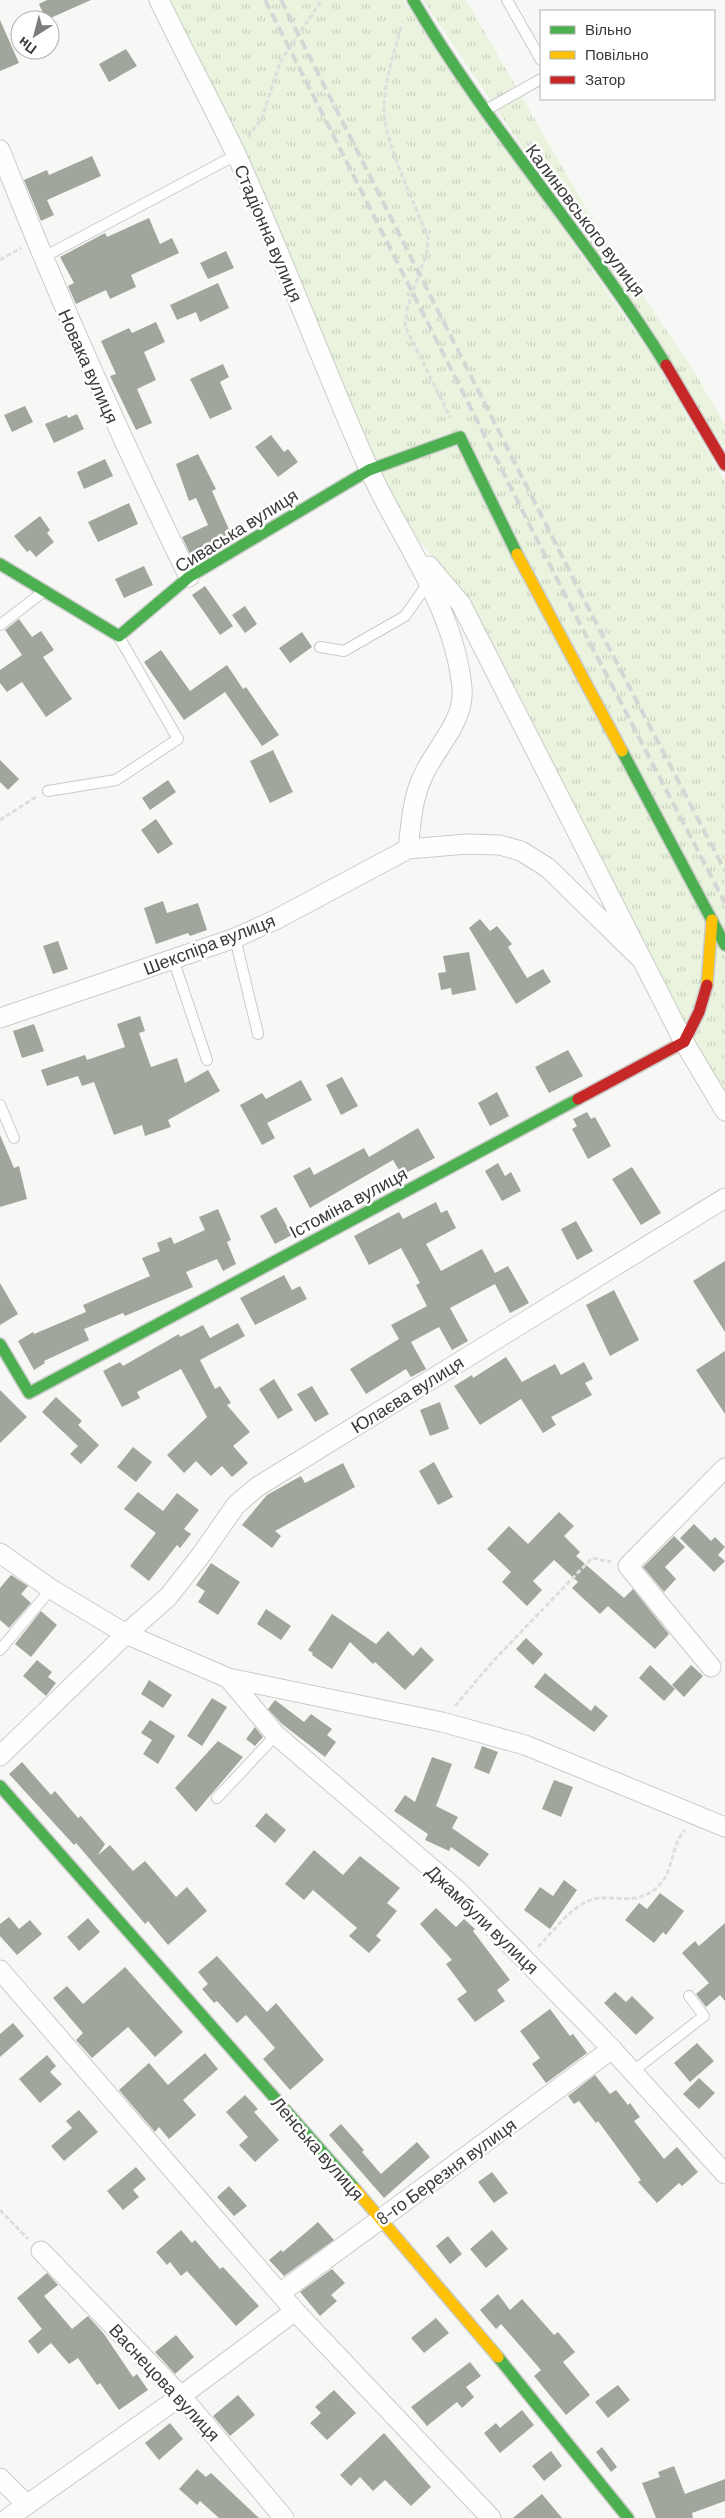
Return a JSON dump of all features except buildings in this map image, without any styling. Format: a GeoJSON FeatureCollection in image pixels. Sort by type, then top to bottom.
{"type":"FeatureCollection","features":[{"type":"Feature","properties":{"kind":"street","name":"Стадіонна вулиця"},"geometry":{"type":"LineString","coordinates":[[159,0],[236,155],[369,470],[407,540]]}},
{"type":"Feature","properties":{"kind":"street","name":"Калиновського вулиця"},"geometry":{"type":"LineString","coordinates":[[413,0],[438,44],[483,112],[601,267],[660,352],[725,465]]}},
{"type":"Feature","properties":{"kind":"street","name":"Новака вулиця"},"geometry":{"type":"LineString","coordinates":[[0,150],[39,249],[130,455],[189,577]]}},
{"type":"Feature","properties":{"kind":"street","name":"Сиваська вулиця"},"geometry":{"type":"LineString","coordinates":[[119,636],[189,577],[369,470],[460,436]]}},
{"type":"Feature","properties":{"kind":"street"},"geometry":{"type":"LineString","coordinates":[[460,436],[519,557],[725,945]]}},
{"type":"Feature","properties":{"kind":"street"},"geometry":{"type":"LineString","coordinates":[[407,540],[429,581],[447,625],[462,691],[459,710],[451,730],[423,776],[413,807],[408,849],[467,844],[500,845],[521,851],[548,868],[641,959]]}},
{"type":"Feature","properties":{"kind":"street"},"geometry":{"type":"LineString","coordinates":[[407,540],[461,604],[684,1042],[725,1111]]}},
{"type":"Feature","properties":{"kind":"street"},"geometry":{"type":"LineString","coordinates":[[0,564],[119,636]]}},
{"type":"Feature","properties":{"kind":"street","name":"Шекспіра вулиця"},"geometry":{"type":"LineString","coordinates":[[0,1018],[235,938],[275,920],[408,849]]}},
{"type":"Feature","properties":{"kind":"street"},"geometry":{"type":"LineString","coordinates":[[684,1042],[697,1022],[705,1001],[709,978],[712,920]]}},
{"type":"Feature","properties":{"kind":"street","name":"Істоміна вулиця"},"geometry":{"type":"LineString","coordinates":[[0,1344],[29,1393],[684,1042]]}},
{"type":"Feature","properties":{"kind":"street","name":"Юлаєва вулиця"},"geometry":{"type":"LineString","coordinates":[[126,1634],[168,1597],[201,1555],[236,1505],[257,1487],[725,1198]]}},
{"type":"Feature","properties":{"kind":"street"},"geometry":{"type":"LineString","coordinates":[[711,1667],[628,1566],[725,1468]]}},
{"type":"Feature","properties":{"kind":"street","name":"Джамбули вулиця"},"geometry":{"type":"LineString","coordinates":[[0,1553],[51,1589],[126,1634],[228,1678],[442,1722],[525,1745],[725,1827]]}},
{"type":"Feature","properties":{"kind":"street"},"geometry":{"type":"LineString","coordinates":[[0,1756],[126,1634]]}},
{"type":"Feature","properties":{"kind":"street","name":"Джамбули вулиця"},"geometry":{"type":"LineString","coordinates":[[228,1678],[276,1735],[457,1890],[612,2049],[725,2174]]}},
{"type":"Feature","properties":{"kind":"street","name":"Ленська вулиця"},"geometry":{"type":"LineString","coordinates":[[0,1786],[380,2219],[556,2426],[628,2518]]}},
{"type":"Feature","properties":{"kind":"street"},"geometry":{"type":"LineString","coordinates":[[0,1970],[295,2311],[491,2518]]}},
{"type":"Feature","properties":{"kind":"street","name":"8-го Березня вулиця"},"geometry":{"type":"LineString","coordinates":[[280,2293],[612,2049]]}},
{"type":"Feature","properties":{"kind":"street","name":"Васнецова вулиця"},"geometry":{"type":"LineString","coordinates":[[41,2251],[181,2396],[284,2518]]}},
{"type":"Feature","properties":{"kind":"street"},"geometry":{"type":"LineString","coordinates":[[8,2518],[181,2396],[295,2311]]}},
{"type":"Feature","properties":{"kind":"street"},"geometry":{"type":"LineString","coordinates":[[0,2478],[27,2505]]}},
{"type":"Feature","properties":{"kind":"lane"},"geometry":{"type":"LineString","coordinates":[[507,0],[540,58]]}},
{"type":"Feature","properties":{"kind":"lane"},"geometry":{"type":"LineString","coordinates":[[483,112],[540,80]]}},
{"type":"Feature","properties":{"kind":"lane"},"geometry":{"type":"LineString","coordinates":[[39,249],[236,155]]}},
{"type":"Feature","properties":{"kind":"lane"},"geometry":{"type":"LineString","coordinates":[[320,648],[344,651],[405,616],[429,581]]}},
{"type":"Feature","properties":{"kind":"lane"},"geometry":{"type":"LineString","coordinates":[[0,625],[44,591]]}},
{"type":"Feature","properties":{"kind":"lane"},"geometry":{"type":"LineString","coordinates":[[48,791],[116,780],[178,739],[119,636]]}},
{"type":"Feature","properties":{"kind":"lane"},"geometry":{"type":"LineString","coordinates":[[235,938],[258,1034]]}},
{"type":"Feature","properties":{"kind":"lane"},"geometry":{"type":"LineString","coordinates":[[173,959],[207,1060]]}},
{"type":"Feature","properties":{"kind":"lane"},"geometry":{"type":"LineString","coordinates":[[0,1105],[14,1138]]}},
{"type":"Feature","properties":{"kind":"lane"},"geometry":{"type":"LineString","coordinates":[[0,1650],[51,1589]]}},
{"type":"Feature","properties":{"kind":"lane"},"geometry":{"type":"LineString","coordinates":[[217,1798],[276,1735]]}},
{"type":"Feature","properties":{"kind":"lane"},"geometry":{"type":"LineString","coordinates":[[632,2072],[704,2016],[689,1996]]}},
{"type":"Feature","properties":{"kind":"path"},"geometry":{"type":"LineString","coordinates":[[236,155],[262,118],[280,62],[322,0]]}},
{"type":"Feature","properties":{"kind":"path"},"geometry":{"type":"LineString","coordinates":[[402,26],[386,87],[384,112],[388,134],[428,238],[427,252],[408,305],[405,326],[460,436]]}},
{"type":"Feature","properties":{"kind":"path"},"geometry":{"type":"LineString","coordinates":[[0,260],[39,249]]}},
{"type":"Feature","properties":{"kind":"path"},"geometry":{"type":"LineString","coordinates":[[0,820],[48,791]]}},
{"type":"Feature","properties":{"kind":"path"},"geometry":{"type":"LineString","coordinates":[[442,1722],[495,1659],[592,1558]]}},
{"type":"Feature","properties":{"kind":"path"},"geometry":{"type":"LineString","coordinates":[[525,1960],[580,1905],[590,1900],[636,1899],[654,1890],[665,1880],[676,1843],[684,1831],[705,1819]]}},
{"type":"Feature","properties":{"kind":"path"},"geometry":{"type":"LineString","coordinates":[[0,2210],[41,2251]]}},
{"type":"Feature","properties":{"kind":"green space"},"geometry":{"type":"Polygon","coordinates":[[[170,0],[403,0],[653,357],[725,482],[725,1094],[692,1039],[469,598],[413,534],[375,464],[170,0]]]}},
{"type":"Feature","properties":{"kind":"green space"},"geometry":{"type":"Polygon","coordinates":[[[423,0],[466,0],[602,236],[692,368],[725,425],[725,448],[423,0]]]}},
{"type":"Feature","properties":{"kind":"railway"},"geometry":{"type":"LineString","coordinates":[[265,0],[566,597],[725,903]]}},
{"type":"Feature","properties":{"kind":"railway"},"geometry":{"type":"LineString","coordinates":[[281,0],[579,590],[725,871]]}},
{"type":"Feature","properties":{"kind":"traffic: fast"},"geometry":{"type":"LineString","coordinates":[[413,0],[473,93],[636,318],[666,365]]}},
{"type":"Feature","properties":{"kind":"traffic: fast"},"geometry":{"type":"LineString","coordinates":[[0,564],[119,636],[189,577],[369,470],[460,437],[517,554]]}},
{"type":"Feature","properties":{"kind":"traffic: fast"},"geometry":{"type":"LineString","coordinates":[[622,751],[725,945]]}},
{"type":"Feature","properties":{"kind":"traffic: fast"},"geometry":{"type":"LineString","coordinates":[[0,1344],[29,1393],[578,1099]]}},
{"type":"Feature","properties":{"kind":"traffic: fast"},"geometry":{"type":"LineString","coordinates":[[0,1786],[355,2189]]}},
{"type":"Feature","properties":{"kind":"traffic: fast"},"geometry":{"type":"LineString","coordinates":[[498,2357],[628,2518]]}},
{"type":"Feature","properties":{"kind":"traffic: slow"},"geometry":{"type":"LineString","coordinates":[[517,554],[622,751]]}},
{"type":"Feature","properties":{"kind":"traffic: slow"},"geometry":{"type":"LineString","coordinates":[[707,985],[712,920]]}},
{"type":"Feature","properties":{"kind":"traffic: slow"},"geometry":{"type":"LineString","coordinates":[[355,2189],[498,2357]]}},
{"type":"Feature","properties":{"kind":"traffic: jam"},"geometry":{"type":"LineString","coordinates":[[666,365],[725,465]]}},
{"type":"Feature","properties":{"kind":"traffic: jam"},"geometry":{"type":"LineString","coordinates":[[578,1099],[684,1042],[699,1012],[707,985]]}}]}
